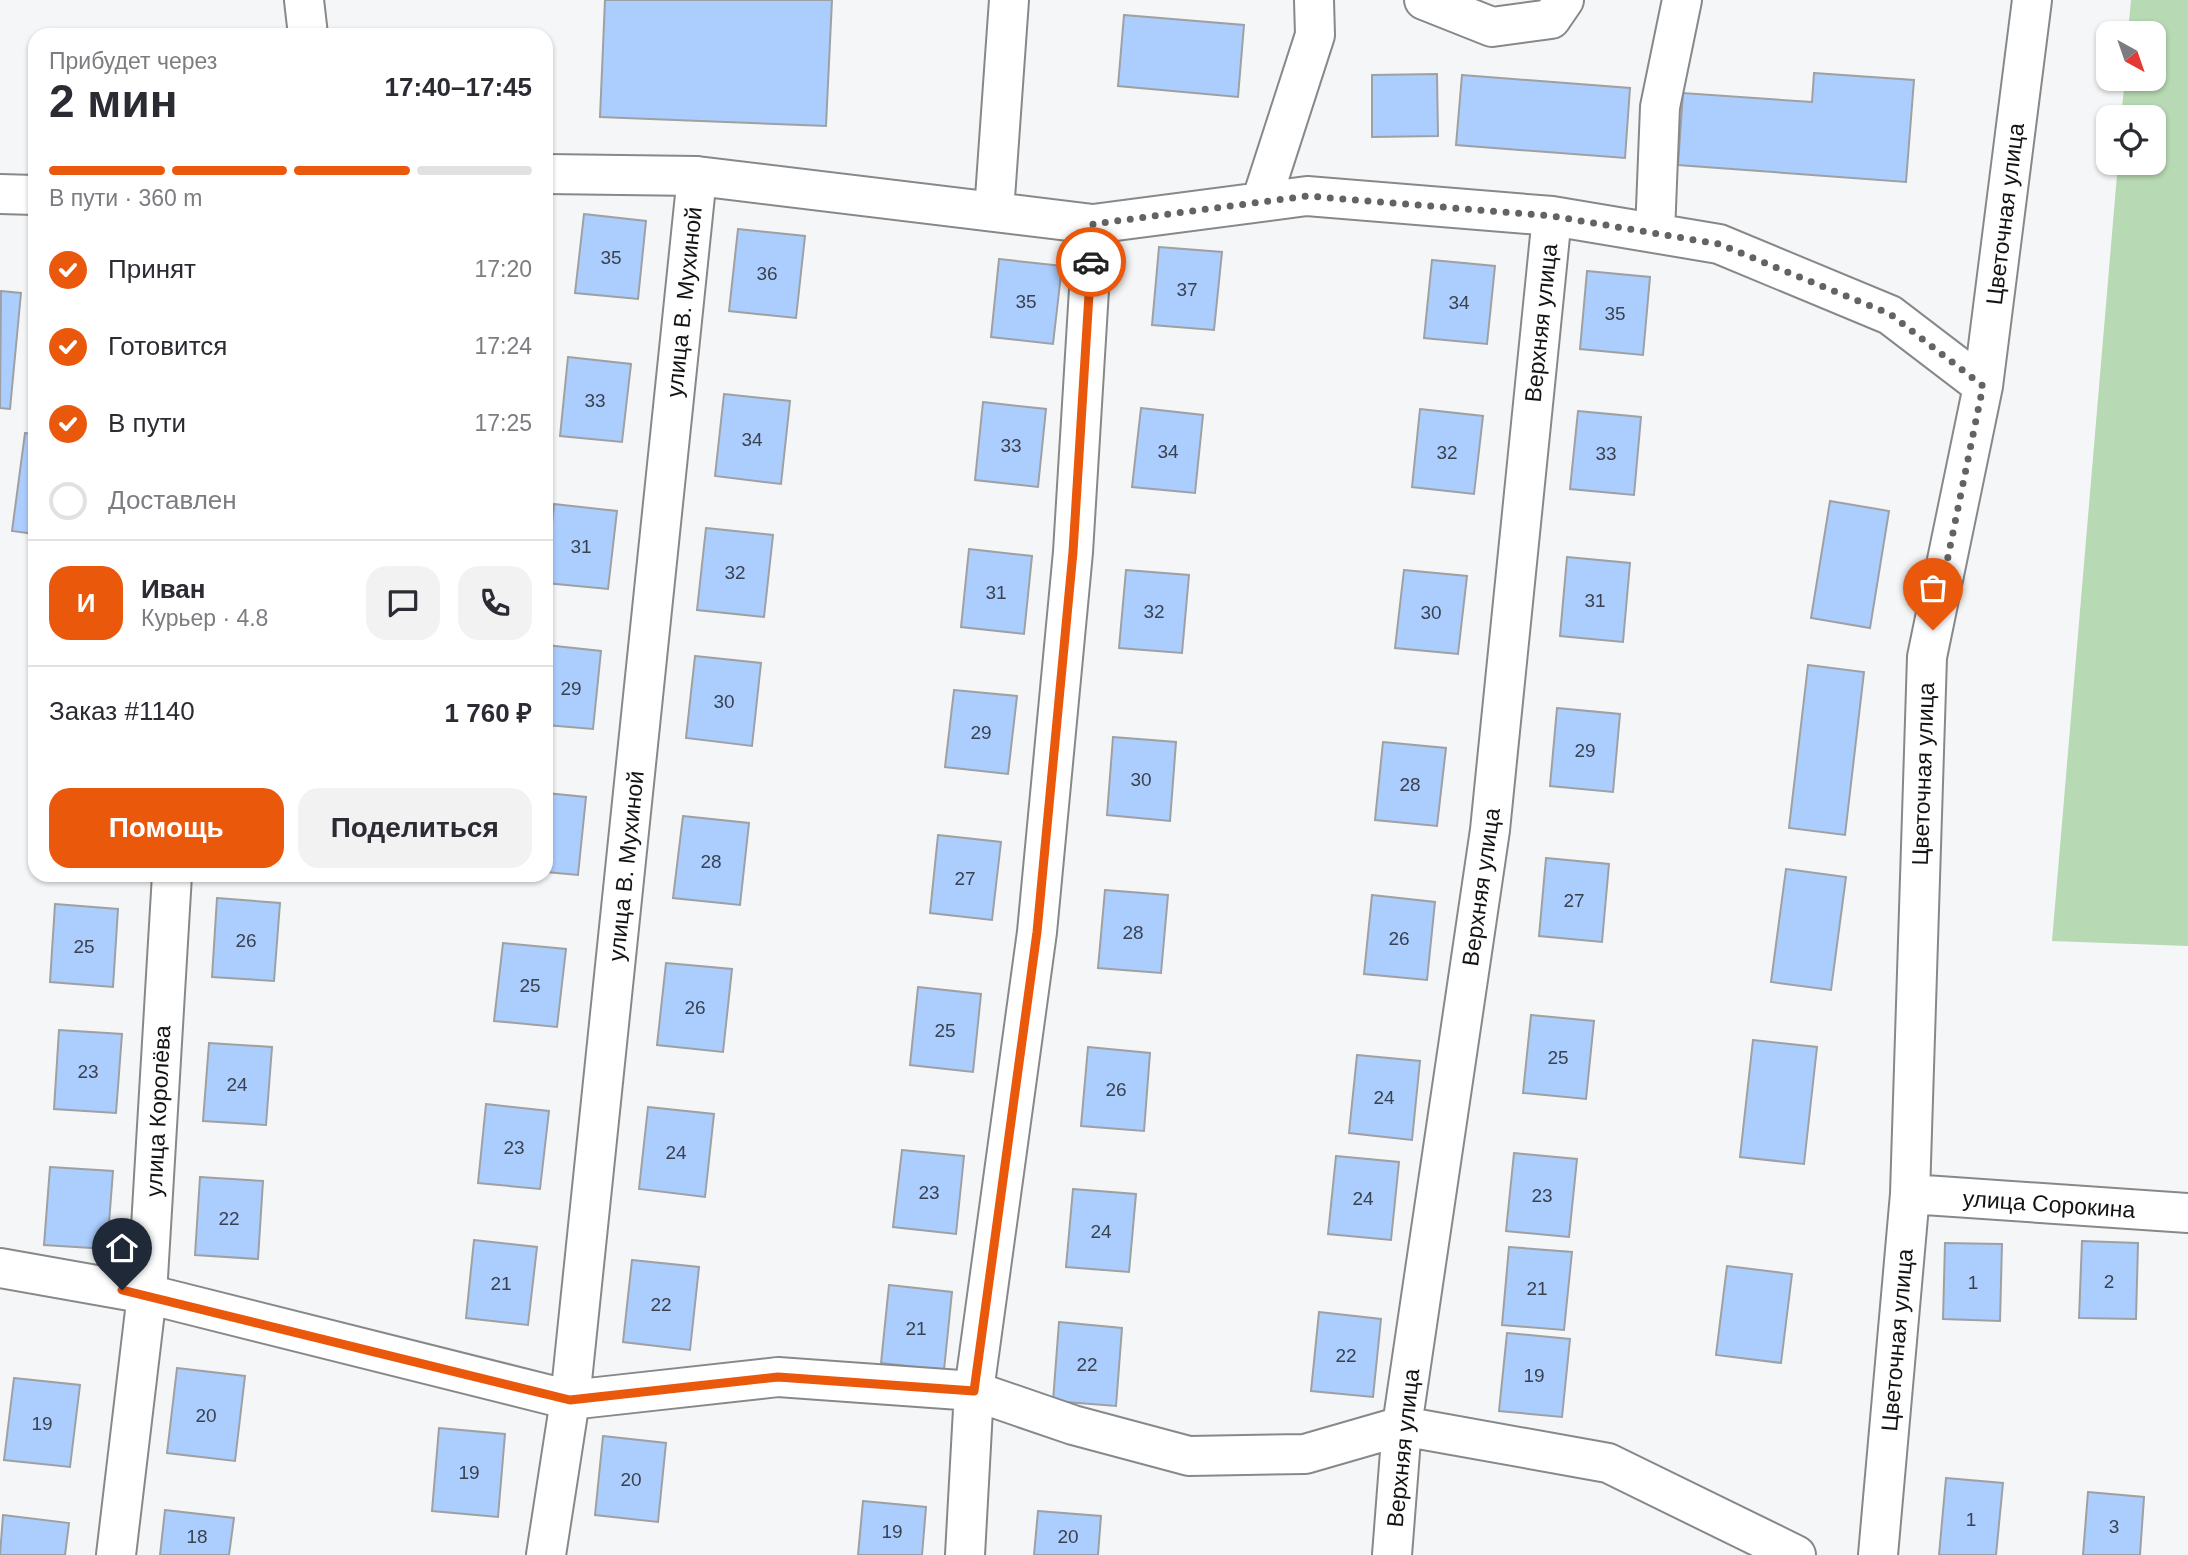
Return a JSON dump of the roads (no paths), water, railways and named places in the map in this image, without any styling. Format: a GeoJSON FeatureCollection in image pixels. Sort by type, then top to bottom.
{"type":"FeatureCollection","features":[{"type":"Feature","properties":{"kind":"street"},"geometry":{"type":"LineString","coordinates":[[304,0],[307,28]]}},
{"type":"Feature","properties":{"kind":"street"},"geometry":{"type":"LineString","coordinates":[[994,212],[1009,0]]}},
{"type":"Feature","properties":{"kind":"street"},"geometry":{"type":"LineString","coordinates":[[1424,0],[1492,27],[1552,19],[1564,0]]}},
{"type":"Feature","properties":{"kind":"street"},"geometry":{"type":"LineString","coordinates":[[1655,233],[1660,107],[1682,0]]}},
{"type":"Feature","properties":{"kind":"street","name":"Цветочная улица"},"geometry":{"type":"LineString","coordinates":[[1878,1555],[1910,1194],[1927,657],[1983,386],[2032,0]]}},
{"type":"Feature","properties":{"kind":"street"},"geometry":{"type":"LineString","coordinates":[[1261,202],[1315,35],[1320,1]]}},
{"type":"Feature","properties":{"kind":"street"},"geometry":{"type":"LineString","coordinates":[[553,174],[697,176],[1093,224],[1307,196],[1552,216],[1719,244],[1890,314],[1983,386]]}},
{"type":"Feature","properties":{"kind":"street","name":"улица В. Мухиной"},"geometry":{"type":"LineString","coordinates":[[546,1555],[570,1400],[697,176]]}},
{"type":"Feature","properties":{"kind":"street"},"geometry":{"type":"LineString","coordinates":[[0,194],[28,195]]}},
{"type":"Feature","properties":{"kind":"street","name":"Верхняя улица"},"geometry":{"type":"LineString","coordinates":[[1392,1555],[1402,1426],[1490,830],[1552,216]]}},
{"type":"Feature","properties":{"kind":"street"},"geometry":{"type":"LineString","coordinates":[[965,1555],[974,1391],[1037,932],[1073,552],[1093,224]]}},
{"type":"Feature","properties":{"kind":"street","name":"улица Королёва"},"geometry":{"type":"LineString","coordinates":[[116,1555],[147,1294],[172,882]]}},
{"type":"Feature","properties":{"kind":"street","name":"улица Сорокина"},"geometry":{"type":"LineString","coordinates":[[1910,1194],[2188,1213]]}},
{"type":"Feature","properties":{"kind":"street"},"geometry":{"type":"LineString","coordinates":[[0,1268],[147,1294],[570,1400],[778,1377],[974,1391],[1073,1425],[1189,1456],[1305,1454],[1402,1426],[1608,1463],[1796,1555]]}}]}
